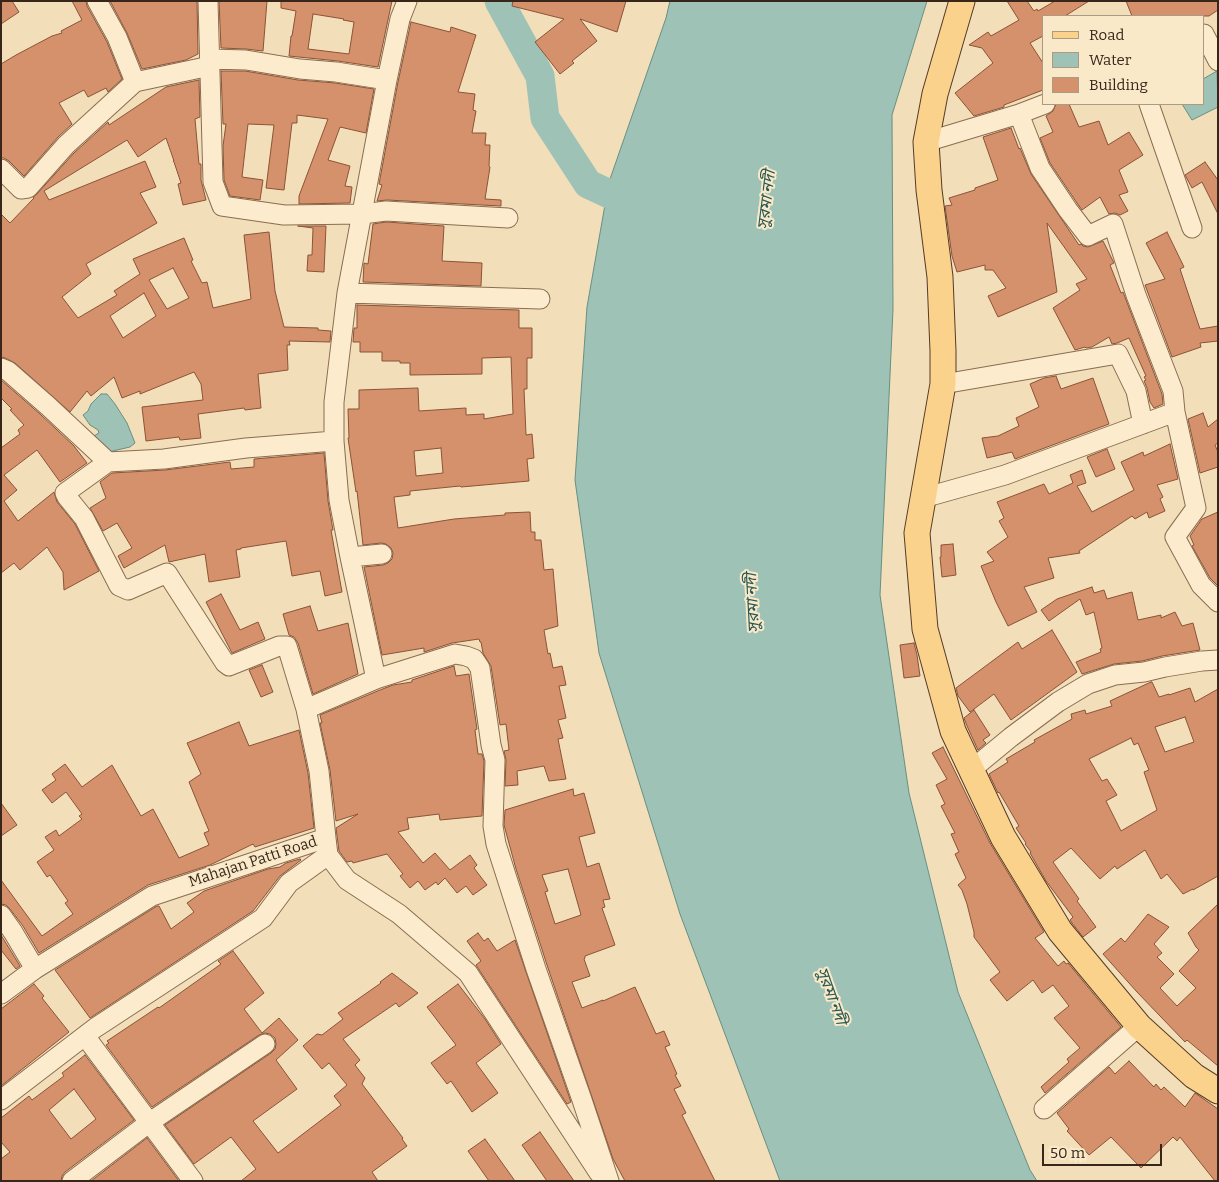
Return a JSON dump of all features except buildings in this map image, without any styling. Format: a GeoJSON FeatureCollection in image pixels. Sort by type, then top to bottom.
{"type":"FeatureCollection","features":[{"type":"Feature","properties":{"kind":"main road"},"geometry":{"type":"LineString","coordinates":[[962,1],[935,94],[926,142],[929,190],[940,277],[944,351],[943,384],[917,533],[925,629],[952,731],[1003,837],[1060,931],[1139,1026],[1194,1076],[1218,1091]]}},
{"type":"Feature","properties":{"kind":"street"},"geometry":{"type":"LineString","coordinates":[[97,1],[117,37],[135,82]]}},
{"type":"Feature","properties":{"kind":"street"},"geometry":{"type":"LineString","coordinates":[[208,1],[213,182],[222,206],[284,215],[362,214],[386,211],[508,218]]}},
{"type":"Feature","properties":{"kind":"street"},"geometry":{"type":"LineString","coordinates":[[376,679],[339,500],[334,440],[334,402],[347,293],[387,80],[400,19],[407,1]]}},
{"type":"Feature","properties":{"kind":"street"},"geometry":{"type":"LineString","coordinates":[[1204,34],[1218,61]]}},
{"type":"Feature","properties":{"kind":"street"},"geometry":{"type":"LineString","coordinates":[[1,169],[21,189],[28,188],[66,145],[135,82],[210,63],[246,60],[387,80]]}},
{"type":"Feature","properties":{"kind":"street"},"geometry":{"type":"LineString","coordinates":[[926,142],[1042,105]]}},
{"type":"Feature","properties":{"kind":"street"},"geometry":{"type":"LineString","coordinates":[[1149,105],[1192,228]]}},
{"type":"Feature","properties":{"kind":"street"},"geometry":{"type":"LineString","coordinates":[[1019,114],[1040,168],[1088,236],[1113,224],[1136,295],[1173,391],[1175,412],[1196,508],[1175,537],[1201,585],[1218,602]]}},
{"type":"Feature","properties":{"kind":"street"},"geometry":{"type":"LineString","coordinates":[[347,293],[540,299]]}},
{"type":"Feature","properties":{"kind":"street"},"geometry":{"type":"LineString","coordinates":[[943,384],[1118,354],[1136,391],[1144,424]]}},
{"type":"Feature","properties":{"kind":"street"},"geometry":{"type":"LineString","coordinates":[[1,368],[8,371],[48,406],[108,462]]}},
{"type":"Feature","properties":{"kind":"street"},"geometry":{"type":"LineString","coordinates":[[923,498],[1005,475],[1175,412]]}},
{"type":"Feature","properties":{"kind":"street"},"geometry":{"type":"LineString","coordinates":[[1,1100],[95,1028],[263,918],[289,883],[327,846],[319,771],[306,708],[287,646],[279,646],[229,666],[225,663],[167,573],[128,590],[119,586],[84,518],[65,493],[108,462],[164,459],[246,448],[334,440]]}},
{"type":"Feature","properties":{"kind":"street"},"geometry":{"type":"LineString","coordinates":[[350,558],[382,554]]}},
{"type":"Feature","properties":{"kind":"street"},"geometry":{"type":"LineString","coordinates":[[306,708],[376,679],[456,654],[474,659],[480,668],[495,760],[493,812],[496,844],[536,969],[609,1181]]}},
{"type":"Feature","properties":{"kind":"street"},"geometry":{"type":"LineString","coordinates":[[971,770],[1058,702],[1088,684],[1115,675],[1218,660]]}},
{"type":"Feature","properties":{"kind":"street","name":"Mahajan Patti Road"},"geometry":{"type":"LineString","coordinates":[[1,994],[35,968],[152,896],[327,846],[347,880],[399,914],[468,973],[604,1181]]}},
{"type":"Feature","properties":{"kind":"street"},"geometry":{"type":"LineString","coordinates":[[1,914],[35,968]]}},
{"type":"Feature","properties":{"kind":"street"},"geometry":{"type":"LineString","coordinates":[[1044,1110],[1139,1026]]}},
{"type":"Feature","properties":{"kind":"street"},"geometry":{"type":"LineString","coordinates":[[85,1036],[193,1181]]}},
{"type":"Feature","properties":{"kind":"street"},"geometry":{"type":"LineString","coordinates":[[72,1181],[150,1122],[265,1044]]}},
{"type":"Feature","properties":{"kind":"water","name":"সুরমা নদী"},"geometry":{"type":"Polygon","coordinates":[[[670,1],[927,1],[892,115],[893,309],[880,595],[909,793],[958,992],[1030,1170],[1037,1181],[780,1181],[680,914],[599,653],[575,480],[587,307],[609,182],[666,18],[670,1]]]}},
{"type":"Feature","properties":{"kind":"water"},"geometry":{"type":"Polygon","coordinates":[[[1217,71],[1218,107],[1192,120],[1183,105],[1204,105],[1204,78],[1217,71]]]}},
{"type":"Feature","properties":{"kind":"water"},"geometry":{"type":"Polygon","coordinates":[[[101,394],[107,394],[127,423],[135,443],[130,447],[104,453],[92,437],[99,433],[98,430],[90,425],[83,415],[101,394]]]}},
{"type":"Feature","properties":{"kind":"waterway"},"geometry":{"type":"LineString","coordinates":[[499,1],[540,76],[545,118],[588,184],[642,209]]}}]}
